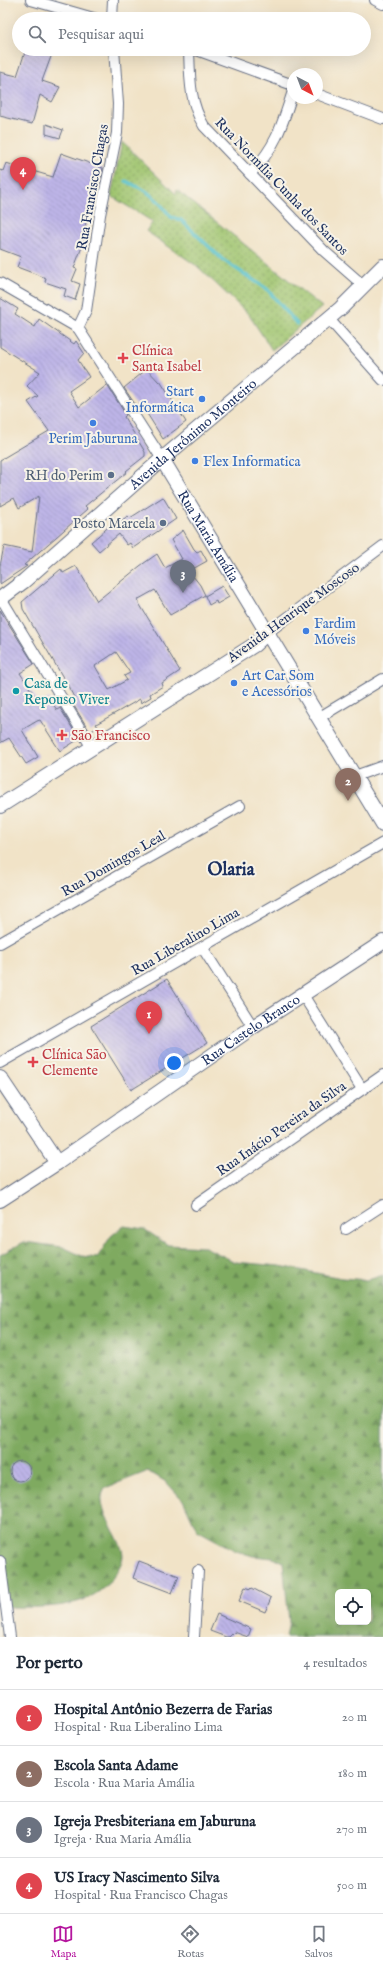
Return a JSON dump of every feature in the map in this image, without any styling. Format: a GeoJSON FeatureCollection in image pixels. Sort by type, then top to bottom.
{"type":"FeatureCollection","features":[{"type":"Feature","properties":{"kind":"street"},"geometry":{"type":"LineString","coordinates":[[31,0],[73,12]]}},
{"type":"Feature","properties":{"kind":"street"},"geometry":{"type":"LineString","coordinates":[[112,12],[113,0]]}},
{"type":"Feature","properties":{"kind":"street"},"geometry":{"type":"LineString","coordinates":[[375,0],[383,4]]}},
{"type":"Feature","properties":{"kind":"street","name":"Rua Francisco Chagas"},"geometry":{"type":"LineString","coordinates":[[78,328],[86,311],[100,215],[117,133],[118,104],[115,56]]}},
{"type":"Feature","properties":{"kind":"street","name":"Rua Normília Cunha dos Santos"},"geometry":{"type":"LineString","coordinates":[[189,56],[191,95],[199,118],[209,132],[324,251],[364,286]]}},
{"type":"Feature","properties":{"kind":"street"},"geometry":{"type":"LineString","coordinates":[[213,56],[287,83]]}},
{"type":"Feature","properties":{"kind":"street"},"geometry":{"type":"LineString","coordinates":[[323,96],[383,118]]}},
{"type":"Feature","properties":{"kind":"street"},"geometry":{"type":"LineString","coordinates":[[250,174],[264,159],[275,142],[280,133],[289,104]]}},
{"type":"Feature","properties":{"kind":"street","name":"Avenida Jerônimo Monteiro"},"geometry":{"type":"LineString","coordinates":[[1,599],[162,459],[328,318],[364,286],[383,266]]}},
{"type":"Feature","properties":{"kind":"street","name":"Rua Maria Amália"},"geometry":{"type":"LineString","coordinates":[[0,283],[78,328],[162,459],[267,633],[320,717],[383,824]]}},
{"type":"Feature","properties":{"kind":"street"},"geometry":{"type":"LineString","coordinates":[[328,318],[383,380]]}},
{"type":"Feature","properties":{"kind":"street","name":"Avenida Henrique Moscoso"},"geometry":{"type":"LineString","coordinates":[[0,806],[254,645],[267,633],[383,546]]}},
{"type":"Feature","properties":{"kind":"street"},"geometry":{"type":"LineString","coordinates":[[1,599],[92,748]]}},
{"type":"Feature","properties":{"kind":"street"},"geometry":{"type":"LineString","coordinates":[[320,717],[383,679]]}},
{"type":"Feature","properties":{"kind":"street"},"geometry":{"type":"LineString","coordinates":[[355,776],[383,766]]}},
{"type":"Feature","properties":{"kind":"street","name":"Rua Domingos Leal"},"geometry":{"type":"LineString","coordinates":[[0,943],[240,806]]}},
{"type":"Feature","properties":{"kind":"street","name":"Rua Liberalino Lima"},"geometry":{"type":"LineString","coordinates":[[0,1063],[383,843]]}},
{"type":"Feature","properties":{"kind":"street","name":"Rua Castelo Branco"},"geometry":{"type":"LineString","coordinates":[[0,1200],[57,1163],[252,1027],[383,942]]}},
{"type":"Feature","properties":{"kind":"street"},"geometry":{"type":"LineString","coordinates":[[202,947],[252,1027]]}},
{"type":"Feature","properties":{"kind":"street"},"geometry":{"type":"LineString","coordinates":[[303,995],[362,1089]]}},
{"type":"Feature","properties":{"kind":"street","name":"Rua Inácio Pereira da Silva"},"geometry":{"type":"LineString","coordinates":[[196,1204],[383,1075]]}},
{"type":"Feature","properties":{"kind":"street"},"geometry":{"type":"LineString","coordinates":[[0,1078],[57,1163]]}},
{"type":"Feature","properties":{"kind":"street"},"geometry":{"type":"LineString","coordinates":[[346,1229],[383,1205]]}},
{"type":"Feature","properties":{"kind":"street"},"geometry":{"type":"LineString","coordinates":[[0,1561],[10,1637]]}},
{"type":"Feature","properties":{"kind":"street"},"geometry":{"type":"LineString","coordinates":[[194,1637],[198,1571]]}},
{"type":"Feature","properties":{"kind":"green space"},"geometry":{"type":"Polygon","coordinates":[[[122,142],[176,194],[177,190],[322,307],[272,350],[249,315],[197,266],[146,231],[153,222],[111,196],[122,142]]]}},
{"type":"Feature","properties":{"kind":"green space"},"geometry":{"type":"Polygon","coordinates":[[[124,1226],[144,1229],[168,1245],[205,1247],[235,1262],[280,1266],[342,1278],[368,1280],[383,1275],[383,1637],[286,1637],[289,1621],[283,1562],[273,1558],[253,1556],[236,1551],[197,1530],[183,1500],[166,1482],[153,1474],[146,1472],[105,1488],[102,1503],[106,1516],[123,1553],[122,1562],[118,1570],[106,1586],[93,1595],[64,1605],[48,1607],[0,1607],[0,1255],[24,1242],[63,1247],[82,1256],[97,1258],[111,1236],[124,1226]]]}},
{"type":"Feature","properties":{"kind":"building"},"geometry":{"type":"Polygon","coordinates":[[[24,56],[51,56],[42,81],[60,87],[52,102],[40,95],[32,124],[0,116],[0,72],[17,76],[24,56]]]}},
{"type":"Feature","properties":{"kind":"building"},"geometry":{"type":"Polygon","coordinates":[[[46,124],[63,130],[60,138],[46,134],[46,124]]]}},
{"type":"Feature","properties":{"kind":"building"},"geometry":{"type":"Polygon","coordinates":[[[61,153],[103,168],[98,190],[81,237],[85,239],[74,268],[77,269],[72,281],[80,284],[75,300],[64,296],[66,289],[45,282],[46,278],[17,267],[21,257],[0,249],[0,170],[3,171],[6,163],[53,177],[61,153]]]}},
{"type":"Feature","properties":{"kind":"building"},"geometry":{"type":"Polygon","coordinates":[[[0,298],[18,309],[15,314],[35,327],[39,319],[74,344],[76,341],[84,353],[78,360],[89,377],[69,391],[79,407],[107,385],[126,415],[124,417],[145,452],[145,456],[85,506],[88,509],[24,565],[27,566],[0,584],[0,566],[4,546],[32,552],[39,496],[19,508],[14,498],[0,506],[0,460],[49,431],[28,402],[38,396],[27,386],[40,372],[0,347],[0,298]]]}},
{"type":"Feature","properties":{"kind":"building"},"geometry":{"type":"Polygon","coordinates":[[[147,369],[159,382],[160,381],[186,422],[163,439],[141,404],[137,407],[124,388],[147,369]]]}},
{"type":"Feature","properties":{"kind":"building"},"geometry":{"type":"Polygon","coordinates":[[[163,497],[176,519],[133,548],[130,543],[127,545],[119,534],[99,551],[91,542],[112,524],[113,526],[128,516],[130,518],[163,497]]]}},
{"type":"Feature","properties":{"kind":"building"},"geometry":{"type":"Polygon","coordinates":[[[183,530],[194,549],[197,552],[201,550],[207,561],[189,571],[200,585],[205,595],[170,615],[155,590],[137,600],[180,671],[162,683],[163,686],[150,694],[151,697],[141,703],[140,699],[96,724],[98,727],[90,732],[71,701],[75,699],[23,609],[22,602],[61,569],[63,573],[76,566],[97,601],[157,554],[165,568],[182,559],[171,540],[183,530]],[[116,652],[95,666],[109,690],[127,680],[124,676],[130,673],[116,652]]]}},
{"type":"Feature","properties":{"kind":"building"},"geometry":{"type":"Polygon","coordinates":[[[222,586],[229,597],[217,604],[216,601],[209,605],[205,596],[222,586]]]}},
{"type":"Feature","properties":{"kind":"building"},"geometry":{"type":"Polygon","coordinates":[[[0,610],[34,664],[20,673],[40,704],[49,698],[57,710],[60,708],[79,739],[60,751],[40,720],[37,721],[22,730],[38,757],[26,764],[9,738],[0,743],[0,610]]]}},
{"type":"Feature","properties":{"kind":"building"},"geometry":{"type":"Polygon","coordinates":[[[167,979],[207,1043],[131,1090],[91,1026],[167,979]]]}},
{"type":"Feature","properties":{"kind":"building"},"geometry":{"type":"Polygon","coordinates":[[[16,1461],[24,1461],[30,1467],[30,1475],[24,1481],[16,1481],[10,1475],[10,1467],[16,1461]]]}},
{"type":"Feature","properties":{"kind":"building"},"geometry":{"type":"Polygon","coordinates":[[[139,1561],[179,1576],[172,1593],[133,1578],[139,1561]]]}},
{"type":"Feature","properties":{"kind":"building"},"geometry":{"type":"Polygon","coordinates":[[[245,1587],[252,1588],[271,1598],[265,1612],[239,1601],[245,1587]]]}},
{"type":"Feature","properties":{"kind":"building"},"geometry":{"type":"Polygon","coordinates":[[[217,1614],[251,1629],[248,1637],[234,1632],[229,1637],[226,1637],[210,1631],[217,1614]]]}},
{"type":"Feature","properties":{"kind":"waterway"},"geometry":{"type":"LineString","coordinates":[[126,181],[146,191],[158,201],[171,217],[181,220],[223,260],[267,289],[297,324]]}},
{"type":"Feature","properties":{"kind":"place","name":"US Iracy Nascimento Silva"},"geometry":{"type":"Point","coordinates":[23,190]}},
{"type":"Feature","properties":{"kind":"place","name":"Clínica Santa Isabel"},"geometry":{"type":"Point","coordinates":[123,358]}},
{"type":"Feature","properties":{"kind":"place","name":"Start Informática"},"geometry":{"type":"Point","coordinates":[202,399]}},
{"type":"Feature","properties":{"kind":"place","name":"Perim Jaburuna"},"geometry":{"type":"Point","coordinates":[93,423]}},
{"type":"Feature","properties":{"kind":"place","name":"Flex Informatica"},"geometry":{"type":"Point","coordinates":[195,461]}},
{"type":"Feature","properties":{"kind":"place","name":"RH do Perim"},"geometry":{"type":"Point","coordinates":[111,475]}},
{"type":"Feature","properties":{"kind":"place","name":"Posto Marcela"},"geometry":{"type":"Point","coordinates":[163,523]}},
{"type":"Feature","properties":{"kind":"place","name":"Igreja Presbiteriana em Jaburuna"},"geometry":{"type":"Point","coordinates":[183,593]}},
{"type":"Feature","properties":{"kind":"place","name":"Fardim Móveis"},"geometry":{"type":"Point","coordinates":[306,631]}},
{"type":"Feature","properties":{"kind":"place","name":"Art Car Som e Acessórios"},"geometry":{"type":"Point","coordinates":[234,683]}},
{"type":"Feature","properties":{"kind":"place","name":"Casa de Repouso Viver"},"geometry":{"type":"Point","coordinates":[16,691]}},
{"type":"Feature","properties":{"kind":"place","name":"São Francisco"},"geometry":{"type":"Point","coordinates":[62,735]}},
{"type":"Feature","properties":{"kind":"place","name":"Escola Santa Adame"},"geometry":{"type":"Point","coordinates":[348,801]}},
{"type":"Feature","properties":{"kind":"place","name":"Hospital Antônio Bezerra de Farias"},"geometry":{"type":"Point","coordinates":[149,1034]}},
{"type":"Feature","properties":{"kind":"place","name":"Clínica São Clemente"},"geometry":{"type":"Point","coordinates":[33,1062]}},
{"type":"Feature","properties":{"kind":"district","name":"Olaria"},"geometry":{"type":"Point","coordinates":[231,869]}}]}
